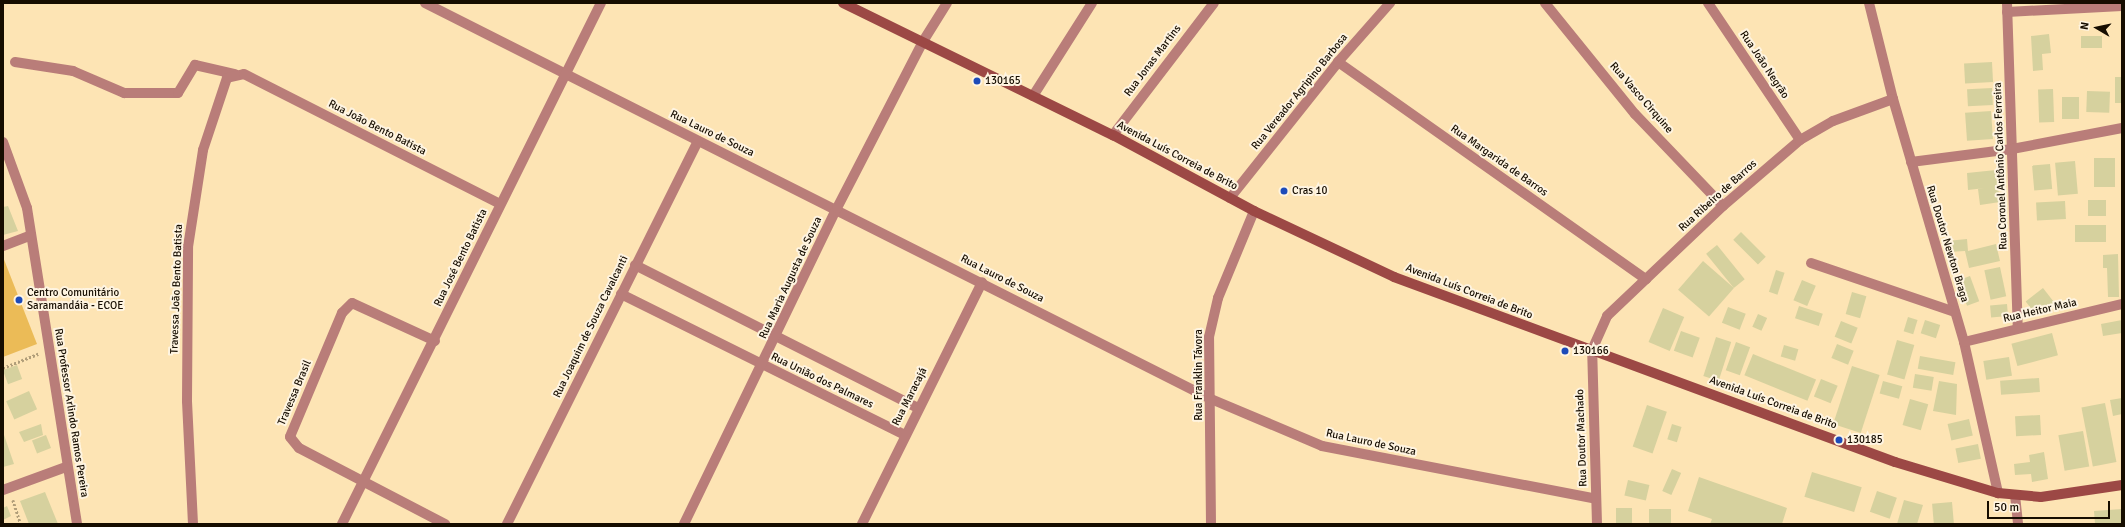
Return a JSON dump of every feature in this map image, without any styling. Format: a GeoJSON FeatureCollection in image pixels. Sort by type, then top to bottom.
{"type":"FeatureCollection","features":[{"type":"Feature","properties":{"kind":"main road","name":"Avenida Luís Correia de Brito"},"geometry":{"type":"LineString","coordinates":[[843,3],[922,43],[1113,135],[1254,211],[1394,277],[1895,462],[1998,493],[2041,498],[2122,485]]}},
{"type":"Feature","properties":{"kind":"street","name":"Rua Lauro de Souza"},"geometry":{"type":"LineString","coordinates":[[425,3],[567,73],[698,141],[837,208],[1211,399],[1322,446],[1596,499]]}},
{"type":"Feature","properties":{"kind":"street","name":"Rua José Bento Batista"},"geometry":{"type":"LineString","coordinates":[[342,524],[435,341],[500,204],[601,3]]}},
{"type":"Feature","properties":{"kind":"street","name":"Rua Maria Augusta de Souza"},"geometry":{"type":"LineString","coordinates":[[684,524],[777,336],[837,208],[922,43],[947,3]]}},
{"type":"Feature","properties":{"kind":"street"},"geometry":{"type":"LineString","coordinates":[[1033,96],[1092,3]]}},
{"type":"Feature","properties":{"kind":"street","name":"Rua Jonas Martins"},"geometry":{"type":"LineString","coordinates":[[1113,135],[1214,3]]}},
{"type":"Feature","properties":{"kind":"street","name":"Rua Vereador Agripino Barbosa"},"geometry":{"type":"LineString","coordinates":[[1230,198],[1338,62],[1390,3]]}},
{"type":"Feature","properties":{"kind":"street","name":"Rua Vasco Cirquine"},"geometry":{"type":"LineString","coordinates":[[1545,3],[1636,114],[1723,206]]}},
{"type":"Feature","properties":{"kind":"street","name":"Rua João Negrão"},"geometry":{"type":"LineString","coordinates":[[1708,3],[1800,140]]}},
{"type":"Feature","properties":{"kind":"street","name":"Rua Doutor Newton Braga"},"geometry":{"type":"LineString","coordinates":[[1869,3],[1893,99],[1964,342],[1998,493]]}},
{"type":"Feature","properties":{"kind":"street"},"geometry":{"type":"LineString","coordinates":[[2007,7],[2122,6]]}},
{"type":"Feature","properties":{"kind":"street","name":"Rua Coronel Antônio Carlos Ferreira"},"geometry":{"type":"LineString","coordinates":[[2007,7],[2018,327]]}},
{"type":"Feature","properties":{"kind":"street","name":"Rua João Bento Batista"},"geometry":{"type":"LineString","coordinates":[[15,62],[72,71],[124,93],[178,93],[195,65],[240,74],[500,204]]}},
{"type":"Feature","properties":{"kind":"street","name":"Rua Margarida de Barros"},"geometry":{"type":"LineString","coordinates":[[1338,62],[1646,279]]}},
{"type":"Feature","properties":{"kind":"street","name":"Travessa João Bento Batista"},"geometry":{"type":"LineString","coordinates":[[193,524],[187,401],[192,202],[202,150],[223,85],[240,74]]}},
{"type":"Feature","properties":{"kind":"street","name":"Rua Ribeiro de Barros"},"geometry":{"type":"LineString","coordinates":[[1592,350],[1607,316],[1723,206],[1800,140],[1833,122],[1893,99]]}},
{"type":"Feature","properties":{"kind":"street"},"geometry":{"type":"LineString","coordinates":[[1911,162],[2012,149],[2122,128]]}},
{"type":"Feature","properties":{"kind":"street","name":"Rua Joaquim de Souza Cavalcanti"},"geometry":{"type":"LineString","coordinates":[[507,524],[698,141]]}},
{"type":"Feature","properties":{"kind":"street","name":"Rua Professor Arlindo Ramos Pereira"},"geometry":{"type":"LineString","coordinates":[[3,142],[27,208],[66,467],[77,524]]}},
{"type":"Feature","properties":{"kind":"street","name":"Rua Franklin Távora"},"geometry":{"type":"LineString","coordinates":[[1211,524],[1212,317],[1254,211]]}},
{"type":"Feature","properties":{"kind":"street"},"geometry":{"type":"LineString","coordinates":[[3,246],[31,235]]}},
{"type":"Feature","properties":{"kind":"street"},"geometry":{"type":"LineString","coordinates":[[1812,263],[1955,312]]}},
{"type":"Feature","properties":{"kind":"street","name":"Rua União dos Palmares"},"geometry":{"type":"LineString","coordinates":[[635,265],[918,408]]}},
{"type":"Feature","properties":{"kind":"street","name":"Rua Maracajá"},"geometry":{"type":"LineString","coordinates":[[862,524],[918,408],[982,282]]}},
{"type":"Feature","properties":{"kind":"street","name":"Rua União dos Palmares"},"geometry":{"type":"LineString","coordinates":[[621,294],[905,435]]}},
{"type":"Feature","properties":{"kind":"street","name":"Travessa Brasil"},"geometry":{"type":"LineString","coordinates":[[435,341],[358,303],[352,303],[342,313],[290,437],[299,448],[444,524]]}},
{"type":"Feature","properties":{"kind":"street","name":"Rua Heitor Maia"},"geometry":{"type":"LineString","coordinates":[[1964,342],[2018,327],[2122,304]]}},
{"type":"Feature","properties":{"kind":"street","name":"Rua Doutor Machado"},"geometry":{"type":"LineString","coordinates":[[1592,350],[1597,524]]}},
{"type":"Feature","properties":{"kind":"street"},"geometry":{"type":"LineString","coordinates":[[6,489],[66,467]]}},
{"type":"Feature","properties":{"kind":"street"},"geometry":{"type":"LineString","coordinates":[[2016,495],[2018,524]]}},
{"type":"Feature","properties":{"kind":"path"},"geometry":{"type":"LineString","coordinates":[[3,368],[49,350]]}},
{"type":"Feature","properties":{"kind":"path"},"geometry":{"type":"LineString","coordinates":[[6,489],[21,524]]}},
{"type":"Feature","properties":{"kind":"shaded area"},"geometry":{"type":"Polygon","coordinates":[[[3,257],[37,344],[3,357],[3,257]]]}},
{"type":"Feature","properties":{"kind":"building"},"geometry":{"type":"Polygon","coordinates":[[[2049,34],[2051,53],[2042,54],[2043,70],[2033,71],[2031,36],[2049,34]]]}},
{"type":"Feature","properties":{"kind":"building"},"geometry":{"type":"Polygon","coordinates":[[[2081,36],[2102,36],[2102,48],[2081,48],[2081,36]]]}},
{"type":"Feature","properties":{"kind":"building"},"geometry":{"type":"Polygon","coordinates":[[[1992,62],[1993,82],[1965,83],[1964,63],[1992,62]]]}},
{"type":"Feature","properties":{"kind":"building"},"geometry":{"type":"Polygon","coordinates":[[[2115,77],[2122,77],[2122,103],[2115,103],[2115,77]]]}},
{"type":"Feature","properties":{"kind":"building"},"geometry":{"type":"Polygon","coordinates":[[[1992,88],[1993,105],[1968,106],[1967,89],[1992,88]]]}},
{"type":"Feature","properties":{"kind":"building"},"geometry":{"type":"Polygon","coordinates":[[[2053,89],[2054,122],[2039,123],[2038,90],[2053,89]]]}},
{"type":"Feature","properties":{"kind":"building"},"geometry":{"type":"Polygon","coordinates":[[[2087,91],[2110,92],[2109,113],[2086,112],[2087,91]]]}},
{"type":"Feature","properties":{"kind":"building"},"geometry":{"type":"Polygon","coordinates":[[[2062,97],[2079,97],[2079,119],[2062,119],[2062,97]]]}},
{"type":"Feature","properties":{"kind":"building"},"geometry":{"type":"Polygon","coordinates":[[[1991,111],[1993,139],[1967,141],[1965,113],[1991,111]]]}},
{"type":"Feature","properties":{"kind":"building"},"geometry":{"type":"Polygon","coordinates":[[[2094,158],[2115,158],[2115,187],[2094,187],[2094,158]]]}},
{"type":"Feature","properties":{"kind":"building"},"geometry":{"type":"Polygon","coordinates":[[[2075,161],[2078,194],[2058,196],[2055,163],[2075,161]]]}},
{"type":"Feature","properties":{"kind":"building"},"geometry":{"type":"Polygon","coordinates":[[[2050,164],[2052,189],[2034,190],[2032,166],[2050,164]]]}},
{"type":"Feature","properties":{"kind":"building"},"geometry":{"type":"Polygon","coordinates":[[[1996,170],[2000,202],[1980,205],[1978,189],[1985,188],[1968,190],[1967,173],[1996,170]]]}},
{"type":"Feature","properties":{"kind":"building"},"geometry":{"type":"Polygon","coordinates":[[[2088,200],[2106,200],[2106,216],[2088,216],[2088,200]]]}},
{"type":"Feature","properties":{"kind":"building"},"geometry":{"type":"Polygon","coordinates":[[[2065,201],[2066,219],[2037,220],[2036,203],[2065,201]]]}},
{"type":"Feature","properties":{"kind":"building"},"geometry":{"type":"Polygon","coordinates":[[[8,206],[18,231],[3,235],[3,207],[8,206]]]}},
{"type":"Feature","properties":{"kind":"building"},"geometry":{"type":"Polygon","coordinates":[[[2075,225],[2106,225],[2106,242],[2075,242],[2075,225]]]}},
{"type":"Feature","properties":{"kind":"building"},"geometry":{"type":"Polygon","coordinates":[[[1741,232],[1766,257],[1758,265],[1733,240],[1741,232]]]}},
{"type":"Feature","properties":{"kind":"building"},"geometry":{"type":"Polygon","coordinates":[[[1967,239],[1968,251],[1996,244],[2000,261],[1969,268],[1965,251],[1948,252],[1947,241],[1967,239]]]}},
{"type":"Feature","properties":{"kind":"building"},"geometry":{"type":"Polygon","coordinates":[[[1717,245],[1745,279],[1734,288],[1706,254],[1717,245]]]}},
{"type":"Feature","properties":{"kind":"building"},"geometry":{"type":"Polygon","coordinates":[[[2118,254],[2119,297],[2108,297],[2107,268],[2103,268],[2103,255],[2118,254]]]}},
{"type":"Feature","properties":{"kind":"building"},"geometry":{"type":"Polygon","coordinates":[[[1703,261],[1734,288],[1709,317],[1678,290],[1703,261]]]}},
{"type":"Feature","properties":{"kind":"building"},"geometry":{"type":"Polygon","coordinates":[[[2000,267],[2006,296],[1991,300],[1984,270],[2000,267]]]}},
{"type":"Feature","properties":{"kind":"building"},"geometry":{"type":"Polygon","coordinates":[[[1776,270],[1785,273],[1777,295],[1769,292],[1776,270]]]}},
{"type":"Feature","properties":{"kind":"building"},"geometry":{"type":"Polygon","coordinates":[[[1970,276],[1979,301],[1967,306],[1958,280],[1970,276]]]}},
{"type":"Feature","properties":{"kind":"building"},"geometry":{"type":"Polygon","coordinates":[[[1802,280],[1816,286],[1807,306],[1793,300],[1802,280]]]}},
{"type":"Feature","properties":{"kind":"building"},"geometry":{"type":"Polygon","coordinates":[[[2043,288],[2054,302],[2037,316],[2026,302],[2043,288]]]}},
{"type":"Feature","properties":{"kind":"building"},"geometry":{"type":"Polygon","coordinates":[[[1852,292],[1866,296],[1860,318],[1846,314],[1852,292]]]}},
{"type":"Feature","properties":{"kind":"building"},"geometry":{"type":"Polygon","coordinates":[[[2007,304],[2008,316],[1991,317],[1990,305],[2007,304]]]}},
{"type":"Feature","properties":{"kind":"building"},"geometry":{"type":"Polygon","coordinates":[[[1799,306],[1823,314],[1819,326],[1795,318],[1799,306]]]}},
{"type":"Feature","properties":{"kind":"building"},"geometry":{"type":"Polygon","coordinates":[[[1728,307],[1746,314],[1740,330],[1722,323],[1728,307]]]}},
{"type":"Feature","properties":{"kind":"building"},"geometry":{"type":"Polygon","coordinates":[[[1663,308],[1684,317],[1670,351],[1649,342],[1663,308]]]}},
{"type":"Feature","properties":{"kind":"building"},"geometry":{"type":"Polygon","coordinates":[[[1758,314],[1767,318],[1761,331],[1752,327],[1758,314]]]}},
{"type":"Feature","properties":{"kind":"building"},"geometry":{"type":"Polygon","coordinates":[[[1908,317],[1918,320],[1913,334],[1904,331],[1908,317]]]}},
{"type":"Feature","properties":{"kind":"building"},"geometry":{"type":"Polygon","coordinates":[[[1925,320],[1940,325],[1936,338],[1921,333],[1925,320]]]}},
{"type":"Feature","properties":{"kind":"building"},"geometry":{"type":"Polygon","coordinates":[[[2122,320],[2122,333],[2103,336],[2101,324],[2122,320]]]}},
{"type":"Feature","properties":{"kind":"building"},"geometry":{"type":"Polygon","coordinates":[[[1841,321],[1858,328],[1851,344],[1835,337],[1841,321]]]}},
{"type":"Feature","properties":{"kind":"building"},"geometry":{"type":"Polygon","coordinates":[[[1681,331],[1700,338],[1693,358],[1674,351],[1681,331]]]}},
{"type":"Feature","properties":{"kind":"building"},"geometry":{"type":"Polygon","coordinates":[[[2052,333],[2058,355],[2017,366],[2011,344],[2052,333]]]}},
{"type":"Feature","properties":{"kind":"building"},"geometry":{"type":"Polygon","coordinates":[[[1716,337],[1731,342],[1719,381],[1703,376],[1716,337]]]}},
{"type":"Feature","properties":{"kind":"building"},"geometry":{"type":"Polygon","coordinates":[[[1897,340],[1914,345],[1904,380],[1887,375],[1897,340]]]}},
{"type":"Feature","properties":{"kind":"building"},"geometry":{"type":"Polygon","coordinates":[[[1736,342],[1750,347],[1740,375],[1726,370],[1736,342]]]}},
{"type":"Feature","properties":{"kind":"building"},"geometry":{"type":"Polygon","coordinates":[[[1837,344],[1854,351],[1848,365],[1831,358],[1837,344]]]}},
{"type":"Feature","properties":{"kind":"building"},"geometry":{"type":"Polygon","coordinates":[[[1784,345],[1798,349],[1795,361],[1781,357],[1784,345]]]}},
{"type":"Feature","properties":{"kind":"building"},"geometry":{"type":"Polygon","coordinates":[[[1753,354],[1816,379],[1807,401],[1744,375],[1753,354]]]}},
{"type":"Feature","properties":{"kind":"building"},"geometry":{"type":"Polygon","coordinates":[[[1920,356],[1955,362],[1953,375],[1918,369],[1920,356]]]}},
{"type":"Feature","properties":{"kind":"building"},"geometry":{"type":"Polygon","coordinates":[[[2009,357],[2012,376],[1986,380],[1983,361],[2009,357]]]}},
{"type":"Feature","properties":{"kind":"building"},"geometry":{"type":"Polygon","coordinates":[[[17,365],[22,379],[8,384],[3,370],[17,365]]]}},
{"type":"Feature","properties":{"kind":"building"},"geometry":{"type":"Polygon","coordinates":[[[1852,366],[1880,375],[1861,433],[1833,424],[1852,366]]]}},
{"type":"Feature","properties":{"kind":"building"},"geometry":{"type":"Polygon","coordinates":[[[1915,374],[1934,377],[1932,391],[1913,388],[1915,374]]]}},
{"type":"Feature","properties":{"kind":"building"},"geometry":{"type":"Polygon","coordinates":[[[2039,378],[2040,392],[2001,395],[2000,381],[2039,378]]]}},
{"type":"Feature","properties":{"kind":"building"},"geometry":{"type":"Polygon","coordinates":[[[1821,379],[1838,386],[1831,403],[1814,397],[1821,379]]]}},
{"type":"Feature","properties":{"kind":"building"},"geometry":{"type":"Polygon","coordinates":[[[1883,381],[1902,386],[1899,399],[1880,394],[1883,381]]]}},
{"type":"Feature","properties":{"kind":"building"},"geometry":{"type":"Polygon","coordinates":[[[1939,381],[1957,384],[1956,415],[1933,411],[1939,381]]]}},
{"type":"Feature","properties":{"kind":"building"},"geometry":{"type":"Polygon","coordinates":[[[29,391],[37,409],[14,419],[6,401],[29,391]]]}},
{"type":"Feature","properties":{"kind":"building"},"geometry":{"type":"Polygon","coordinates":[[[2122,398],[2122,414],[2113,416],[2110,400],[2122,398]]]}},
{"type":"Feature","properties":{"kind":"building"},"geometry":{"type":"Polygon","coordinates":[[[1910,399],[1928,404],[1921,430],[1903,425],[1910,399]]]}},
{"type":"Feature","properties":{"kind":"building"},"geometry":{"type":"Polygon","coordinates":[[[2105,403],[2116,462],[2093,466],[2081,408],[2105,403]]]}},
{"type":"Feature","properties":{"kind":"building"},"geometry":{"type":"Polygon","coordinates":[[[1647,405],[1667,412],[1653,453],[1633,447],[1647,405]]]}},
{"type":"Feature","properties":{"kind":"building"},"geometry":{"type":"Polygon","coordinates":[[[2040,415],[2041,435],[2016,436],[2015,416],[2040,415]]]}},
{"type":"Feature","properties":{"kind":"building"},"geometry":{"type":"Polygon","coordinates":[[[1969,419],[1973,436],[1951,441],[1948,424],[1969,419]]]}},
{"type":"Feature","properties":{"kind":"building"},"geometry":{"type":"Polygon","coordinates":[[[41,424],[43,435],[24,442],[19,432],[41,424]]]}},
{"type":"Feature","properties":{"kind":"building"},"geometry":{"type":"Polygon","coordinates":[[[1672,424],[1682,427],[1677,442],[1667,439],[1672,424]]]}},
{"type":"Feature","properties":{"kind":"building"},"geometry":{"type":"Polygon","coordinates":[[[2083,431],[2089,466],[2065,471],[2058,435],[2083,431]]]}},
{"type":"Feature","properties":{"kind":"building"},"geometry":{"type":"Polygon","coordinates":[[[3,432],[14,464],[3,467],[3,432]]]}},
{"type":"Feature","properties":{"kind":"building"},"geometry":{"type":"Polygon","coordinates":[[[46,435],[51,448],[37,453],[32,440],[46,435]]]}},
{"type":"Feature","properties":{"kind":"building"},"geometry":{"type":"Polygon","coordinates":[[[1978,444],[1981,459],[1958,463],[1955,448],[1978,444]]]}},
{"type":"Feature","properties":{"kind":"building"},"geometry":{"type":"Polygon","coordinates":[[[2044,452],[2048,479],[2032,482],[2031,474],[2015,475],[2014,464],[2030,462],[2029,455],[2044,452]]]}},
{"type":"Feature","properties":{"kind":"building"},"geometry":{"type":"Polygon","coordinates":[[[1672,469],[1681,473],[1671,495],[1662,491],[1672,469]]]}},
{"type":"Feature","properties":{"kind":"building"},"geometry":{"type":"Polygon","coordinates":[[[1812,472],[1862,487],[1854,512],[1804,497],[1812,472]]]}},
{"type":"Feature","properties":{"kind":"building"},"geometry":{"type":"Polygon","coordinates":[[[1699,477],[1787,508],[1782,524],[1710,524],[1712,519],[1688,511],[1699,477]]]}},
{"type":"Feature","properties":{"kind":"building"},"geometry":{"type":"Polygon","coordinates":[[[1628,480],[1649,485],[1646,501],[1624,496],[1628,480]]]}},
{"type":"Feature","properties":{"kind":"building"},"geometry":{"type":"Polygon","coordinates":[[[1877,491],[1897,498],[1890,519],[1870,512],[1877,491]]]}},
{"type":"Feature","properties":{"kind":"building"},"geometry":{"type":"Polygon","coordinates":[[[45,492],[58,524],[29,524],[20,501],[45,492]]]}},
{"type":"Feature","properties":{"kind":"building"},"geometry":{"type":"Polygon","coordinates":[[[1904,500],[1923,505],[1917,524],[1897,524],[1904,500]]]}},
{"type":"Feature","properties":{"kind":"building"},"geometry":{"type":"Polygon","coordinates":[[[1952,502],[1954,524],[1934,524],[1932,504],[1952,502]]]}},
{"type":"Feature","properties":{"kind":"building"},"geometry":{"type":"Polygon","coordinates":[[[7,506],[11,516],[3,520],[3,508],[7,506]]]}},
{"type":"Feature","properties":{"kind":"building"},"geometry":{"type":"Polygon","coordinates":[[[1616,508],[1632,508],[1632,524],[1616,524],[1616,508]]]}},
{"type":"Feature","properties":{"kind":"building"},"geometry":{"type":"Polygon","coordinates":[[[1649,509],[1671,509],[1671,523],[1649,523],[1649,509]]]}},
{"type":"Feature","properties":{"kind":"building"},"geometry":{"type":"Polygon","coordinates":[[[2122,509],[2122,524],[2095,524],[2094,511],[2122,509]]]}},
{"type":"Feature","properties":{"kind":"place","name":"130165"},"geometry":{"type":"Point","coordinates":[977,81]}},
{"type":"Feature","properties":{"kind":"place","name":"Cras 10"},"geometry":{"type":"Point","coordinates":[1284,191]}},
{"type":"Feature","properties":{"kind":"place","name":"Centro Comunitário Saramandáia - ECOE"},"geometry":{"type":"Point","coordinates":[19,300]}},
{"type":"Feature","properties":{"kind":"place","name":"130166"},"geometry":{"type":"Point","coordinates":[1565,351]}},
{"type":"Feature","properties":{"kind":"place","name":"130185"},"geometry":{"type":"Point","coordinates":[1839,440]}}]}
